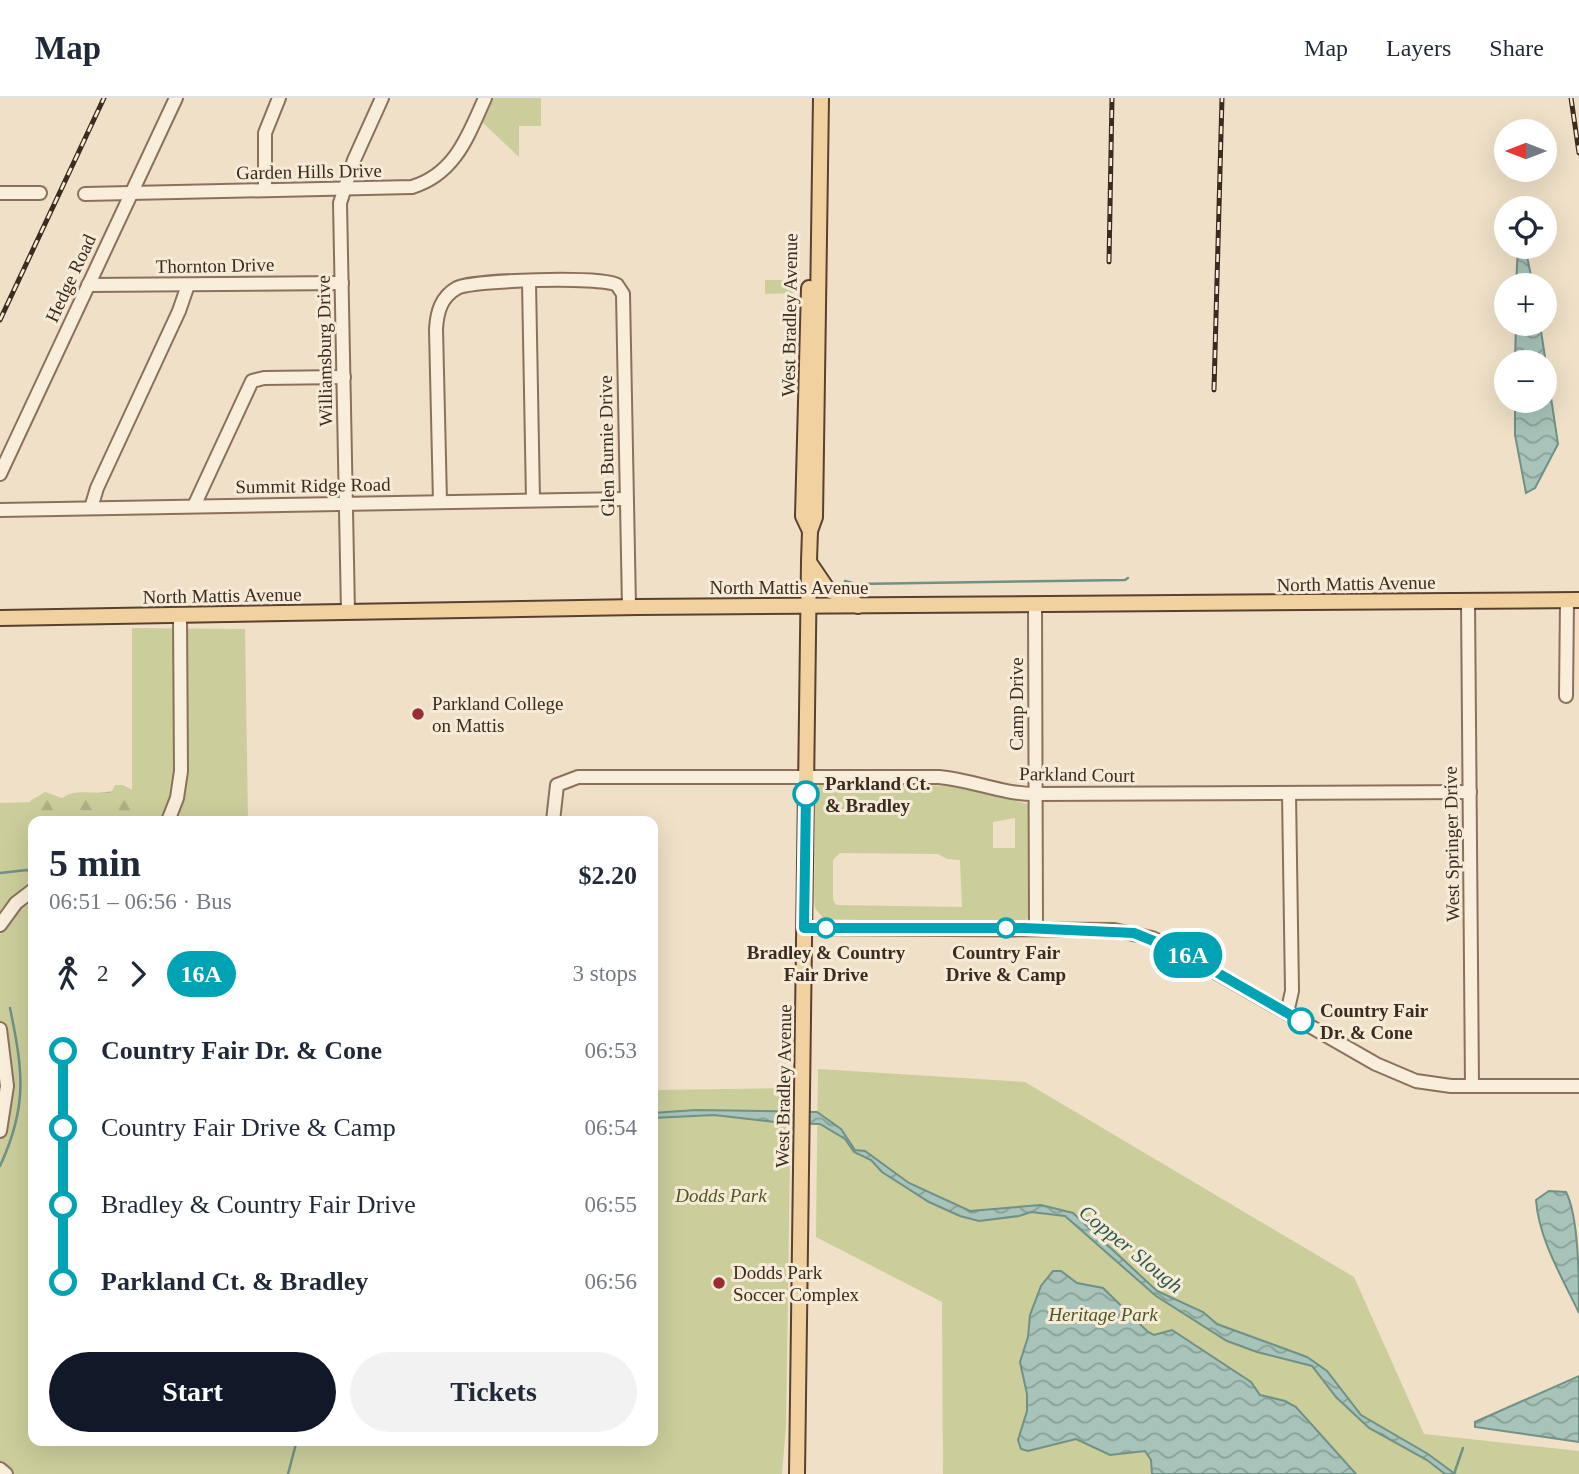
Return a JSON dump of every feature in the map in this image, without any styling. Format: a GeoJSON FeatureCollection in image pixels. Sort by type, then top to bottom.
{"type":"FeatureCollection","features":[{"type":"Feature","properties":{"kind":"main road","name":"West Bradley Avenue"},"geometry":{"type":"LineString","coordinates":[[810,531],[803,516],[812,98]]}},
{"type":"Feature","properties":{"kind":"main road","name":"West Bradley Avenue"},"geometry":{"type":"LineString","coordinates":[[797,1474],[808,606],[810,531],[815,517],[821,98]]}},
{"type":"Feature","properties":{"kind":"main road"},"geometry":{"type":"LineString","coordinates":[[809,561],[828,590],[849,597],[858,606]]}},
{"type":"Feature","properties":{"kind":"main road","name":"North Mattis Avenue"},"geometry":{"type":"LineString","coordinates":[[0,618],[629,607],[1573,600]]}},
{"type":"Feature","properties":{"kind":"street","name":"Hedge Road"},"geometry":{"type":"LineString","coordinates":[[0,474],[176,98]]}},
{"type":"Feature","properties":{"kind":"street"},"geometry":{"type":"LineString","coordinates":[[265,190],[265,133],[279,98]]}},
{"type":"Feature","properties":{"kind":"street","name":"Williamsburg Drive"},"geometry":{"type":"LineString","coordinates":[[348,612],[340,203],[343,189],[382,98]]}},
{"type":"Feature","properties":{"kind":"street","name":"Garden Hills Drive"},"geometry":{"type":"LineString","coordinates":[[85,194],[398,189],[435,177],[457,156],[485,98]]}},
{"type":"Feature","properties":{"kind":"street"},"geometry":{"type":"LineString","coordinates":[[0,193],[40,193]]}},
{"type":"Feature","properties":{"kind":"street"},"geometry":{"type":"LineString","coordinates":[[440,502],[436,329],[443,301],[453,290],[469,284],[529,282],[533,500]]}},
{"type":"Feature","properties":{"kind":"street","name":"Glen Burnie Drive"},"geometry":{"type":"LineString","coordinates":[[529,282],[612,282],[619,286],[623,294],[629,607]]}},
{"type":"Feature","properties":{"kind":"street","name":"Thornton Drive"},"geometry":{"type":"LineString","coordinates":[[88,285],[342,283]]}},
{"type":"Feature","properties":{"kind":"street"},"geometry":{"type":"LineString","coordinates":[[92,508],[97,488],[179,311],[188,285]]}},
{"type":"Feature","properties":{"kind":"street"},"geometry":{"type":"LineString","coordinates":[[194,506],[252,381],[264,378],[344,377]]}},
{"type":"Feature","properties":{"kind":"street","name":"Summit Ridge Road"},"geometry":{"type":"LineString","coordinates":[[0,510],[626,499]]}},
{"type":"Feature","properties":{"kind":"street"},"geometry":{"type":"LineString","coordinates":[[1566,696],[1573,600]]}},
{"type":"Feature","properties":{"kind":"street","name":"West Springer Drive"},"geometry":{"type":"LineString","coordinates":[[1468,601],[1472,1086]]}},
{"type":"Feature","properties":{"kind":"street","name":"Camp Drive"},"geometry":{"type":"LineString","coordinates":[[1035,604],[1036,929]]}},
{"type":"Feature","properties":{"kind":"street"},"geometry":{"type":"LineString","coordinates":[[170,816],[177,798],[181,771],[180,615]]}},
{"type":"Feature","properties":{"kind":"street","name":"Parkland Court"},"geometry":{"type":"LineString","coordinates":[[553,816],[553,798],[557,785],[578,776],[956,779],[999,791],[1035,794],[1470,792]]}},
{"type":"Feature","properties":{"kind":"street"},"geometry":{"type":"LineString","coordinates":[[1287,1013],[1292,991],[1289,794]]}},
{"type":"Feature","properties":{"kind":"street"},"geometry":{"type":"LineString","coordinates":[[0,925],[16,903],[28,894]]}},
{"type":"Feature","properties":{"kind":"street"},"geometry":{"type":"LineString","coordinates":[[804,928],[1114,930],[1152,938],[1196,960],[1396,1074],[1430,1084],[1579,1086]]}},
{"type":"Feature","properties":{"kind":"street"},"geometry":{"type":"LineString","coordinates":[[0,1029],[7,1086],[0,1131]]}},
{"type":"Feature","properties":{"kind":"street"},"geometry":{"type":"LineString","coordinates":[[0,1469],[6,1474]]}},
{"type":"Feature","properties":{"kind":"green space"},"geometry":{"type":"Polygon","coordinates":[[[491,98],[541,98],[541,126],[519,126],[519,157],[481,121],[491,98]]]}},
{"type":"Feature","properties":{"kind":"green space"},"geometry":{"type":"Polygon","coordinates":[[[765,280],[794,280],[794,293],[765,294],[765,280]]]}},
{"type":"Feature","properties":{"kind":"green space","name":"Dodds Park"},"geometry":{"type":"Polygon","coordinates":[[[132,628],[245,629],[248,816],[28,816],[28,1446],[658,1446],[658,1090],[791,1088],[786,1426],[782,1474],[0,1474],[0,803],[132,799],[132,628]]]}},
{"type":"Feature","properties":{"kind":"green space"},"geometry":{"type":"Polygon","coordinates":[[[820,784],[956,786],[1028,804],[1031,810],[1030,917],[1021,924],[824,919],[815,908],[814,898],[815,792],[820,784]],[[1015,818],[993,822],[993,848],[1015,848],[1015,818]],[[840,853],[833,860],[833,900],[836,905],[962,907],[960,860],[947,859],[938,854],[840,853]]]}},
{"type":"Feature","properties":{"kind":"green space"},"geometry":{"type":"Polygon","coordinates":[[[115,785],[123,785],[138,793],[141,800],[138,809],[123,813],[60,809],[45,813],[29,808],[30,801],[45,792],[62,798],[80,792],[112,791],[115,785]]]}},
{"type":"Feature","properties":{"kind":"green space","name":"Heritage Park"},"geometry":{"type":"Polygon","coordinates":[[[818,1069],[1025,1082],[1354,1277],[1424,1434],[1579,1451],[1579,1474],[943,1474],[942,1302],[816,1237],[818,1069]]]}},
{"type":"Feature","properties":{"kind":"water"},"geometry":{"type":"Polygon","coordinates":[[[1517,259],[1528,259],[1530,273],[1517,273],[1517,259]]]}},
{"type":"Feature","properties":{"kind":"water"},"geometry":{"type":"Polygon","coordinates":[[[1516,336],[1542,336],[1544,350],[1515,350],[1516,336]]]}},
{"type":"Feature","properties":{"kind":"water"},"geometry":{"type":"Polygon","coordinates":[[[1515,413],[1553,413],[1558,444],[1535,488],[1526,493],[1515,435],[1515,413]]]}},
{"type":"Feature","properties":{"kind":"water"},"geometry":{"type":"Polygon","coordinates":[[[696,1110],[817,1112],[841,1129],[855,1150],[865,1151],[909,1183],[970,1211],[1041,1205],[1073,1213],[1157,1291],[1203,1312],[1217,1324],[1307,1357],[1327,1371],[1361,1415],[1428,1454],[1455,1474],[1445,1474],[1427,1460],[1369,1428],[1336,1397],[1312,1366],[1227,1341],[1156,1296],[1065,1216],[1031,1212],[979,1221],[960,1216],[929,1202],[882,1172],[871,1160],[854,1152],[845,1139],[820,1124],[783,1123],[714,1115],[658,1118],[658,1113],[696,1110]]]}},
{"type":"Feature","properties":{"kind":"water"},"geometry":{"type":"Polygon","coordinates":[[[1549,1191],[1566,1192],[1574,1217],[1579,1313],[1552,1258],[1538,1215],[1536,1200],[1549,1191]]]}},
{"type":"Feature","properties":{"kind":"water"},"geometry":{"type":"Polygon","coordinates":[[[1053,1271],[1061,1271],[1077,1283],[1103,1288],[1148,1332],[1154,1335],[1172,1330],[1251,1382],[1260,1395],[1285,1401],[1296,1407],[1356,1474],[1152,1474],[1151,1460],[1145,1451],[1110,1455],[1076,1439],[1028,1451],[1021,1449],[1018,1440],[1027,1411],[1027,1394],[1020,1362],[1028,1337],[1030,1315],[1041,1286],[1053,1271]]]}},
{"type":"Feature","properties":{"kind":"water"},"geometry":{"type":"Polygon","coordinates":[[[1579,1376],[1579,1442],[1475,1427],[1475,1422],[1579,1376]]]}},
{"type":"Feature","properties":{"kind":"waterway"},"geometry":{"type":"LineString","coordinates":[[845,581],[856,584],[1128,578]]}},
{"type":"Feature","properties":{"kind":"waterway"},"geometry":{"type":"LineString","coordinates":[[0,873],[28,870]]}},
{"type":"Feature","properties":{"kind":"waterway"},"geometry":{"type":"LineString","coordinates":[[0,1166],[9,1145],[19,1106],[20,1070],[10,1008]]}},
{"type":"Feature","properties":{"kind":"waterway"},"geometry":{"type":"LineString","coordinates":[[288,1474],[295,1446]]}},
{"type":"Feature","properties":{"kind":"waterway"},"geometry":{"type":"LineString","coordinates":[[1454,1474],[1463,1448]]}},
{"type":"Feature","properties":{"kind":"railway"},"geometry":{"type":"LineString","coordinates":[[0,320],[104,98]]}},
{"type":"Feature","properties":{"kind":"railway"},"geometry":{"type":"LineString","coordinates":[[1109,262],[1112,98]]}},
{"type":"Feature","properties":{"kind":"railway"},"geometry":{"type":"LineString","coordinates":[[1214,390],[1222,98]]}},
{"type":"Feature","properties":{"kind":"railway"},"geometry":{"type":"LineString","coordinates":[[1571,98],[1579,153]]}},
{"type":"Feature","properties":{"kind":"bus line","name":"16A"},"geometry":{"type":"LineString","coordinates":[[806,794],[804,928],[1024,928],[1134,933],[1166,944],[1301,1021]]}},
{"type":"Feature","properties":{"kind":"place","name":"Parkland College on Mattis"},"geometry":{"type":"Point","coordinates":[418,714]}},
{"type":"Feature","properties":{"kind":"place","name":"Parkland Ct. & Bradley"},"geometry":{"type":"Point","coordinates":[806,794]}},
{"type":"Feature","properties":{"kind":"place","name":"Bradley & Country Fair Drive"},"geometry":{"type":"Point","coordinates":[826,928]}},
{"type":"Feature","properties":{"kind":"place","name":"Country Fair Drive & Camp"},"geometry":{"type":"Point","coordinates":[1006,928]}},
{"type":"Feature","properties":{"kind":"place","name":"Country Fair Dr. & Cone"},"geometry":{"type":"Point","coordinates":[1301,1021]}},
{"type":"Feature","properties":{"kind":"place","name":"Dodds Park Soccer Complex"},"geometry":{"type":"Point","coordinates":[719,1283]}},
{"type":"Feature","properties":{"kind":"water label","name":"Copper Slough"},"geometry":{"type":"Point","coordinates":[1131,1249]}}]}
